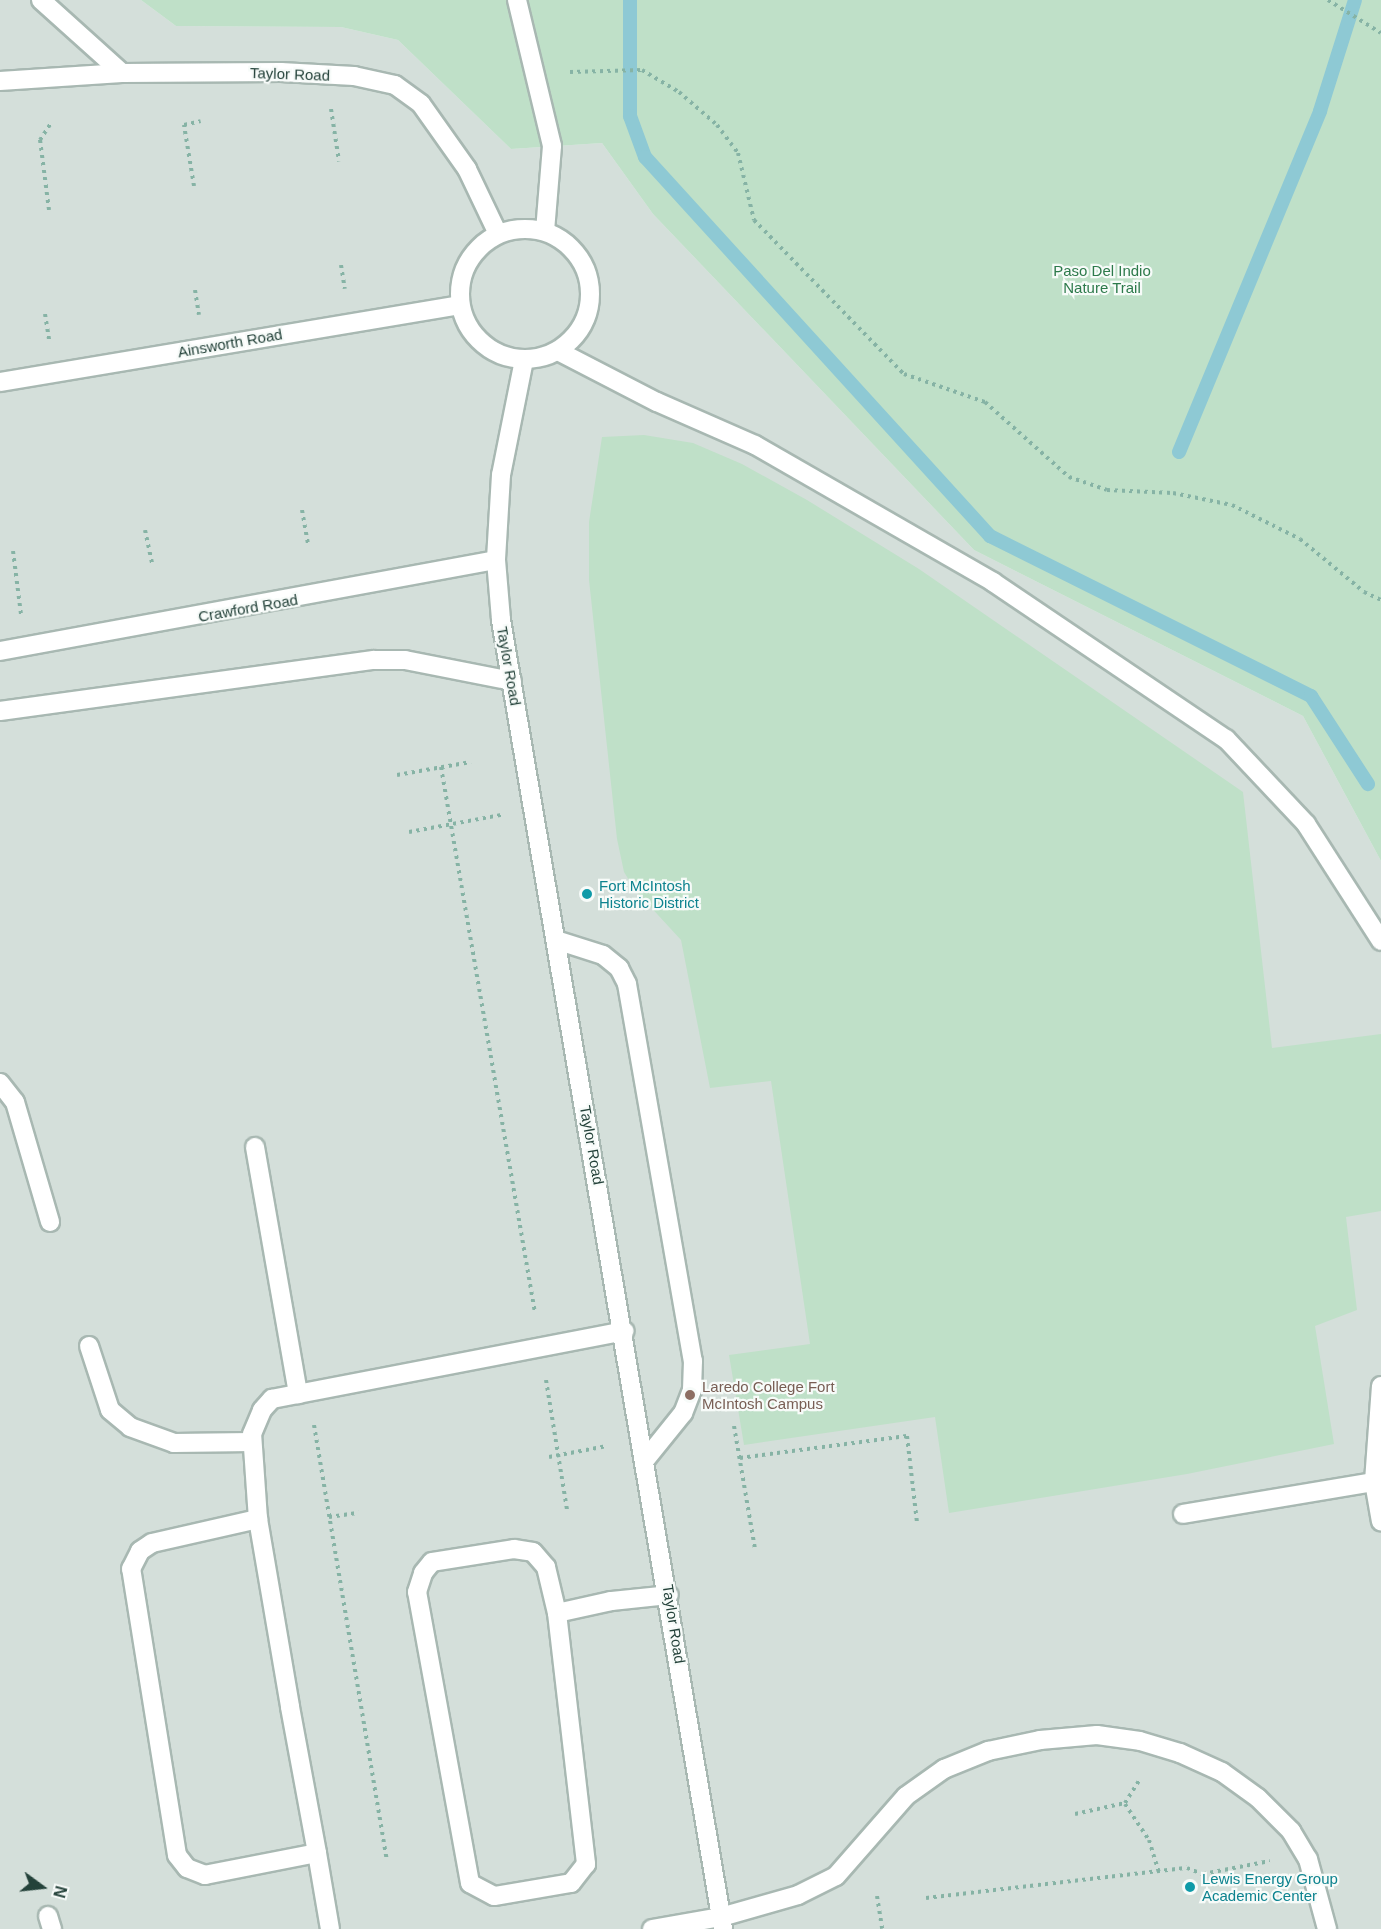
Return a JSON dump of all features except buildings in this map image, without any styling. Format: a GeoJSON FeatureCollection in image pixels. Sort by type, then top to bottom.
{"type":"FeatureCollection","features":[{"type":"Feature","properties":{"kind":"street"},"geometry":{"type":"LineString","coordinates":[[41,0],[122,73]]}},
{"type":"Feature","properties":{"kind":"street"},"geometry":{"type":"LineString","coordinates":[[517,0],[552,146],[545,231]]}},
{"type":"Feature","properties":{"kind":"street","name":"Taylor Road"},"geometry":{"type":"LineString","coordinates":[[0,81],[122,73],[293,72],[354,76],[395,85],[421,104],[467,169],[498,234]]}},
{"type":"Feature","properties":{"kind":"street"},"geometry":{"type":"LineString","coordinates":[[529,228],[545,231],[564,241],[588,276],[586,319],[574,337],[558,351],[524,360],[489,350],[471,330],[460,305],[460,284],[467,263],[480,246],[498,234],[529,228]]}},
{"type":"Feature","properties":{"kind":"street","name":"Ainsworth Road"},"geometry":{"type":"LineString","coordinates":[[0,382],[460,305]]}},
{"type":"Feature","properties":{"kind":"street"},"geometry":{"type":"LineString","coordinates":[[558,351],[657,402],[755,445],[993,582],[1226,740],[1306,824],[1381,941]]}},
{"type":"Feature","properties":{"kind":"street","name":"Taylor Road"},"geometry":{"type":"LineString","coordinates":[[524,360],[501,475],[496,560],[512,681],[625,1331],[722,1923]]}},
{"type":"Feature","properties":{"kind":"street","name":"Crawford Road"},"geometry":{"type":"LineString","coordinates":[[0,651],[496,560]]}},
{"type":"Feature","properties":{"kind":"street"},"geometry":{"type":"LineString","coordinates":[[0,711],[374,660],[405,660],[512,681]]}},
{"type":"Feature","properties":{"kind":"street"},"geometry":{"type":"LineString","coordinates":[[556,940],[603,955],[619,968],[627,984],[693,1361],[692,1390],[683,1413],[646,1459]]}},
{"type":"Feature","properties":{"kind":"street"},"geometry":{"type":"LineString","coordinates":[[0,1083],[15,1102],[50,1222]]}},
{"type":"Feature","properties":{"kind":"street"},"geometry":{"type":"LineString","coordinates":[[255,1147],[298,1394]]}},
{"type":"Feature","properties":{"kind":"street"},"geometry":{"type":"LineString","coordinates":[[330,1929],[258,1519],[252,1442],[262,1410],[272,1399],[625,1331]]}},
{"type":"Feature","properties":{"kind":"street"},"geometry":{"type":"LineString","coordinates":[[89,1346],[110,1410],[130,1427],[174,1443],[252,1442]]}},
{"type":"Feature","properties":{"kind":"street"},"geometry":{"type":"LineString","coordinates":[[1381,1386],[1374,1482],[1381,1521]]}},
{"type":"Feature","properties":{"kind":"street"},"geometry":{"type":"LineString","coordinates":[[1183,1514],[1374,1482]]}},
{"type":"Feature","properties":{"kind":"street"},"geometry":{"type":"LineString","coordinates":[[258,1519],[152,1543],[140,1551],[131,1569],[177,1855],[187,1868],[205,1875],[317,1853]]}},
{"type":"Feature","properties":{"kind":"street"},"geometry":{"type":"LineString","coordinates":[[514,1549],[532,1552],[546,1567],[557,1613],[586,1864],[572,1883],[494,1896],[470,1883],[417,1592],[432,1562],[514,1549]]}},
{"type":"Feature","properties":{"kind":"street"},"geometry":{"type":"LineString","coordinates":[[557,1613],[611,1601],[669,1595]]}},
{"type":"Feature","properties":{"kind":"street"},"geometry":{"type":"LineString","coordinates":[[652,1929],[722,1923],[798,1895],[836,1876],[906,1796],[944,1769],[988,1751],[1040,1740],[1097,1736],[1140,1741],[1180,1753],[1222,1772],[1258,1798],[1291,1831],[1308,1859],[1327,1929]]}},
{"type":"Feature","properties":{"kind":"path"},"geometry":{"type":"LineString","coordinates":[[1328,0],[1381,33]]}},
{"type":"Feature","properties":{"kind":"path"},"geometry":{"type":"LineString","coordinates":[[534,73],[642,70],[679,92],[717,125],[738,153],[754,220],[904,374],[985,402],[1069,477],[1107,490],[1173,493],[1232,505],[1300,539],[1364,592],[1381,600]]}},
{"type":"Feature","properties":{"kind":"path"},"geometry":{"type":"LineString","coordinates":[[331,105],[339,161]]}},
{"type":"Feature","properties":{"kind":"path"},"geometry":{"type":"LineString","coordinates":[[194,186],[184,125],[201,121]]}},
{"type":"Feature","properties":{"kind":"path"},"geometry":{"type":"LineString","coordinates":[[49,210],[40,140],[51,123]]}},
{"type":"Feature","properties":{"kind":"path"},"geometry":{"type":"LineString","coordinates":[[341,265],[346,299]]}},
{"type":"Feature","properties":{"kind":"path"},"geometry":{"type":"LineString","coordinates":[[195,290],[201,324]]}},
{"type":"Feature","properties":{"kind":"path"},"geometry":{"type":"LineString","coordinates":[[45,314],[51,350]]}},
{"type":"Feature","properties":{"kind":"path"},"geometry":{"type":"LineString","coordinates":[[302,510],[308,543]]}},
{"type":"Feature","properties":{"kind":"path"},"geometry":{"type":"LineString","coordinates":[[145,530],[152,563]]}},
{"type":"Feature","properties":{"kind":"path"},"geometry":{"type":"LineString","coordinates":[[13,550],[21,615]]}},
{"type":"Feature","properties":{"kind":"path"},"geometry":{"type":"LineString","coordinates":[[397,775],[471,762]]}},
{"type":"Feature","properties":{"kind":"path"},"geometry":{"type":"LineString","coordinates":[[441,767],[567,1510]]}},
{"type":"Feature","properties":{"kind":"path"},"geometry":{"type":"LineString","coordinates":[[409,832],[502,815]]}},
{"type":"Feature","properties":{"kind":"path"},"geometry":{"type":"LineString","coordinates":[[312,1415],[387,1862]]}},
{"type":"Feature","properties":{"kind":"path"},"geometry":{"type":"LineString","coordinates":[[734,1426],[755,1549]]}},
{"type":"Feature","properties":{"kind":"path"},"geometry":{"type":"LineString","coordinates":[[740,1458],[907,1436],[917,1523]]}},
{"type":"Feature","properties":{"kind":"path"},"geometry":{"type":"LineString","coordinates":[[549,1457],[611,1445]]}},
{"type":"Feature","properties":{"kind":"path"},"geometry":{"type":"LineString","coordinates":[[329,1517],[359,1513]]}},
{"type":"Feature","properties":{"kind":"path"},"geometry":{"type":"LineString","coordinates":[[1075,1814],[1125,1803],[1139,1781]]}},
{"type":"Feature","properties":{"kind":"path"},"geometry":{"type":"LineString","coordinates":[[1125,1803],[1149,1840],[1159,1872]]}},
{"type":"Feature","properties":{"kind":"path"},"geometry":{"type":"LineString","coordinates":[[926,1898],[1187,1868],[1203,1874],[1274,1860]]}},
{"type":"Feature","properties":{"kind":"path"},"geometry":{"type":"LineString","coordinates":[[877,1896],[882,1929]]}},
{"type":"Feature","properties":{"kind":"shaded area","name":"Laredo College Fort McIntosh Campus"},"geometry":{"type":"Polygon","coordinates":[[[0,0],[141,0],[176,26],[341,27],[398,40],[511,149],[602,143],[653,214],[974,550],[1303,716],[1381,861],[1381,1929],[0,1929],[0,0]]]}},
{"type":"Feature","properties":{"kind":"green space","name":"Paso Del Indio Nature Trail"},"geometry":{"type":"Polygon","coordinates":[[[141,0],[1381,0],[1381,861],[1303,716],[974,550],[653,214],[602,143],[511,149],[398,40],[341,27],[176,26],[141,0]]]}},
{"type":"Feature","properties":{"kind":"green space"},"geometry":{"type":"Polygon","coordinates":[[[644,435],[693,443],[742,464],[807,500],[919,569],[1243,792],[1272,1048],[1381,1034],[1381,1211],[1346,1217],[1357,1310],[1315,1326],[1334,1444],[1187,1474],[949,1513],[935,1417],[744,1445],[729,1355],[810,1344],[771,1081],[710,1088],[681,940],[635,890],[624,872],[617,839],[589,580],[589,522],[602,437],[644,435]]]}},
{"type":"Feature","properties":{"kind":"waterway"},"geometry":{"type":"LineString","coordinates":[[630,0],[630,116],[645,157],[990,536],[1311,696],[1368,784]]}},
{"type":"Feature","properties":{"kind":"waterway"},"geometry":{"type":"LineString","coordinates":[[1179,452],[1320,111],[1355,0]]}},
{"type":"Feature","properties":{"kind":"place","name":"Fort McIntosh Historic District"},"geometry":{"type":"Point","coordinates":[587,894]}},
{"type":"Feature","properties":{"kind":"place","name":"Laredo College Fort McIntosh Campus"},"geometry":{"type":"Point","coordinates":[690,1395]}},
{"type":"Feature","properties":{"kind":"place","name":"Lewis Energy Group Academic Center"},"geometry":{"type":"Point","coordinates":[1190,1887]}}]}
